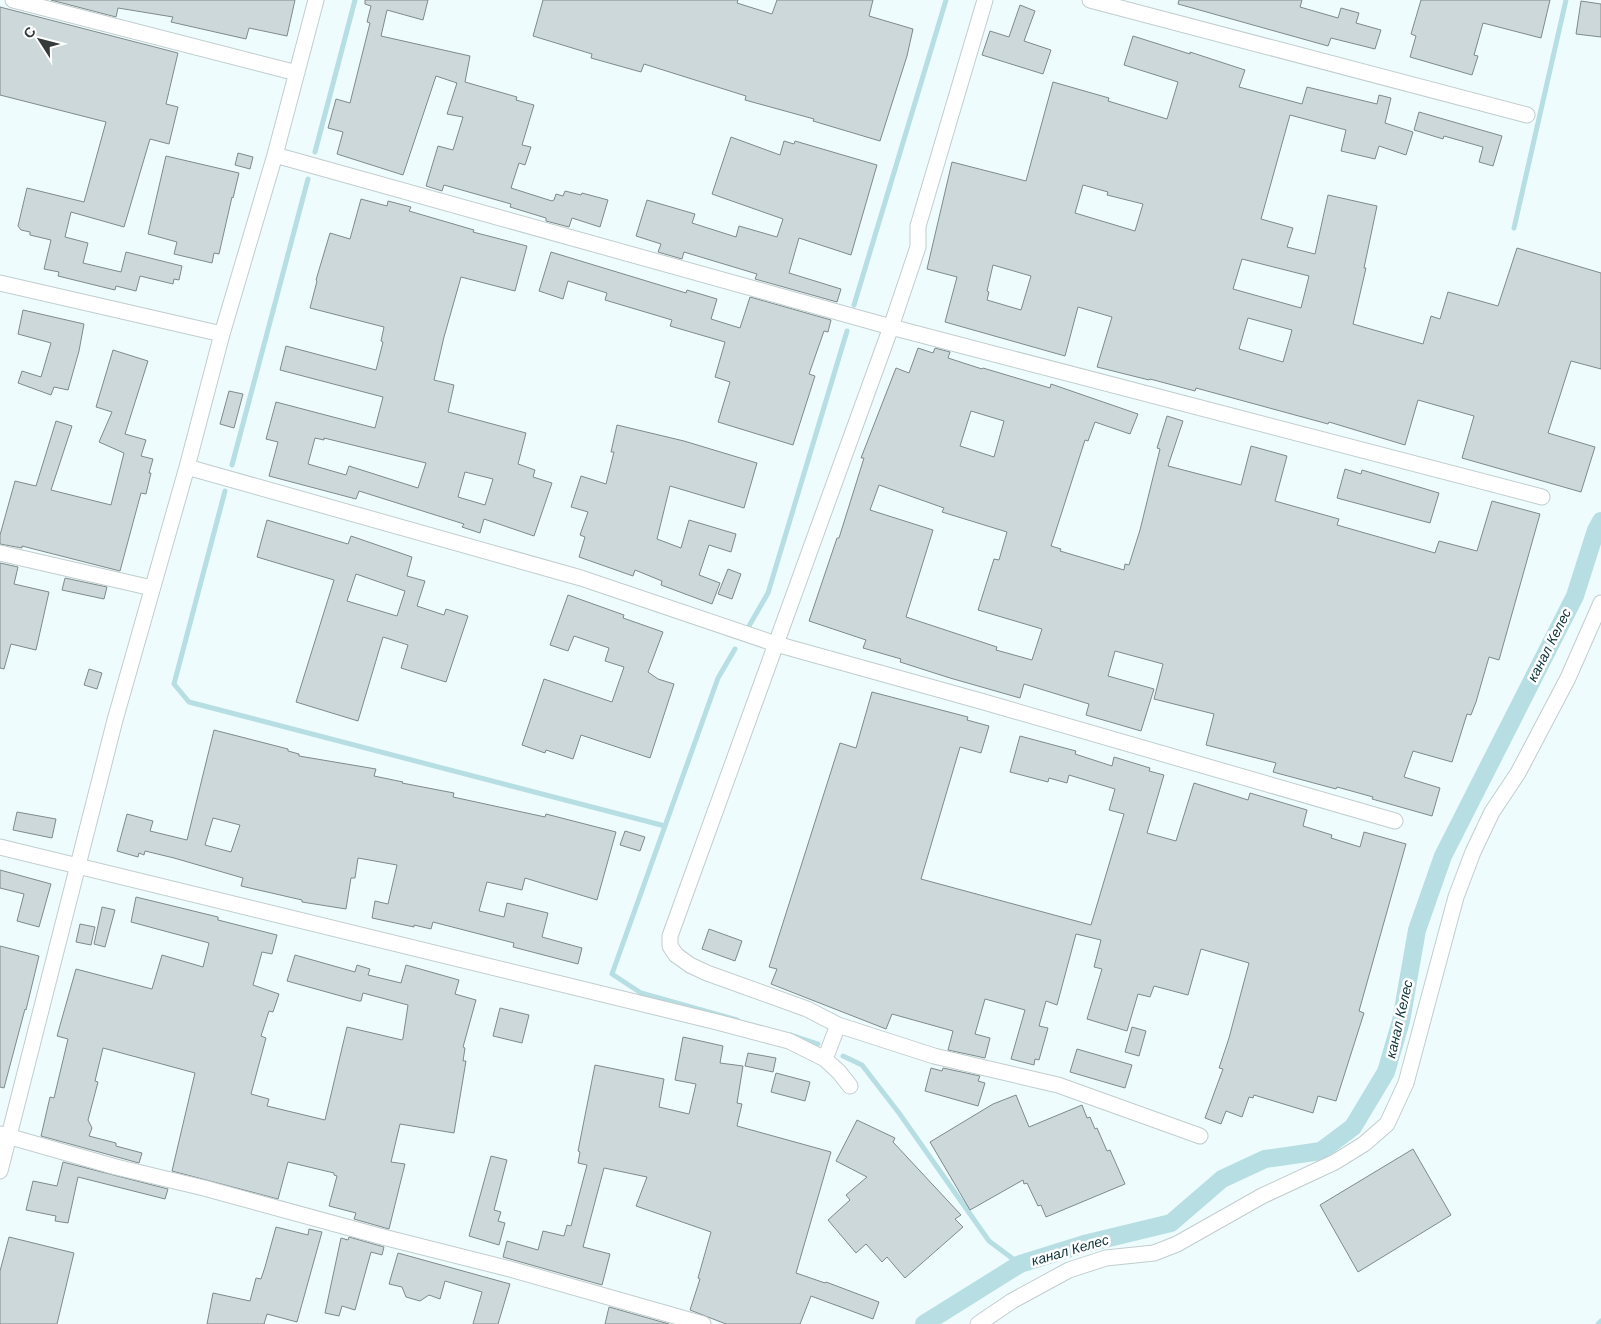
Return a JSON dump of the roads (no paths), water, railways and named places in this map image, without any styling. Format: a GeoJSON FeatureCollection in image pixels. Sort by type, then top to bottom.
{"type":"FeatureCollection","features":[{"type":"Feature","properties":{"kind":"street"},"geometry":{"type":"LineString","coordinates":[[13,0],[297,73]]}},
{"type":"Feature","properties":{"kind":"street"},"geometry":{"type":"LineString","coordinates":[[0,1171],[4,1135],[152,588],[187,467],[222,334],[275,155],[316,0]]}},
{"type":"Feature","properties":{"kind":"street"},"geometry":{"type":"LineString","coordinates":[[985,0],[918,226],[918,247],[891,327],[869,383],[670,936],[670,946],[676,955],[690,965],[707,973],[807,1009],[838,1025],[934,1056],[1058,1085],[1200,1136]]}},
{"type":"Feature","properties":{"kind":"street"},"geometry":{"type":"LineString","coordinates":[[1090,0],[1527,114]]}},
{"type":"Feature","properties":{"kind":"street"},"geometry":{"type":"LineString","coordinates":[[275,155],[891,327],[1542,497]]}},
{"type":"Feature","properties":{"kind":"street"},"geometry":{"type":"LineString","coordinates":[[0,283],[222,334]]}},
{"type":"Feature","properties":{"kind":"street"},"geometry":{"type":"LineString","coordinates":[[187,467],[581,578],[776,644],[984,702],[1394,821]]}},
{"type":"Feature","properties":{"kind":"street"},"geometry":{"type":"LineString","coordinates":[[0,552],[152,588]]}},
{"type":"Feature","properties":{"kind":"street"},"geometry":{"type":"LineString","coordinates":[[978,1324],[1012,1300],[1069,1270],[1106,1258],[1154,1253],[1177,1244],[1262,1196],[1335,1162],[1364,1144],[1387,1124],[1406,1083],[1456,897],[1473,852],[1492,812],[1518,773],[1563,686],[1601,603]]}},
{"type":"Feature","properties":{"kind":"street"},"geometry":{"type":"LineString","coordinates":[[0,847],[788,1041],[825,1059],[850,1086]]}},
{"type":"Feature","properties":{"kind":"street"},"geometry":{"type":"LineString","coordinates":[[825,1059],[838,1025]]}},
{"type":"Feature","properties":{"kind":"street"},"geometry":{"type":"LineString","coordinates":[[4,1135],[116,1167],[204,1188],[382,1237],[519,1271],[703,1324]]}},
{"type":"Feature","properties":{"kind":"waterway"},"geometry":{"type":"LineString","coordinates":[[315,152],[355,0]]}},
{"type":"Feature","properties":{"kind":"waterway"},"geometry":{"type":"LineString","coordinates":[[854,305],[946,0]]}},
{"type":"Feature","properties":{"kind":"waterway"},"geometry":{"type":"LineString","coordinates":[[1514,228],[1566,0]]}},
{"type":"Feature","properties":{"kind":"waterway"},"geometry":{"type":"LineString","coordinates":[[232,465],[308,179]]}},
{"type":"Feature","properties":{"kind":"waterway"},"geometry":{"type":"LineString","coordinates":[[749,626],[768,593],[847,331]]}},
{"type":"Feature","properties":{"kind":"waterway"},"geometry":{"type":"LineString","coordinates":[[225,491],[174,684],[189,702],[665,826]]}},
{"type":"Feature","properties":{"kind":"waterway","name":"канал Келес"},"geometry":{"type":"LineString","coordinates":[[924,1324],[1020,1264],[1084,1244],[1171,1223],[1222,1179],[1265,1159],[1321,1151],[1353,1127],[1386,1072],[1401,1021],[1417,930],[1443,856],[1575,596],[1596,530],[1601,521]]}},
{"type":"Feature","properties":{"kind":"waterway"},"geometry":{"type":"LineString","coordinates":[[735,649],[718,678],[612,974],[641,993],[737,1020]]}},
{"type":"Feature","properties":{"kind":"waterway"},"geometry":{"type":"LineString","coordinates":[[791,1035],[818,1044]]}},
{"type":"Feature","properties":{"kind":"waterway"},"geometry":{"type":"LineString","coordinates":[[843,1056],[862,1065],[899,1113],[989,1241],[1020,1264]]}},
{"type":"Feature","properties":{"kind":"waterway"},"geometry":{"type":"LineString","coordinates":[[1598,1324],[1601,1321]]}}]}
